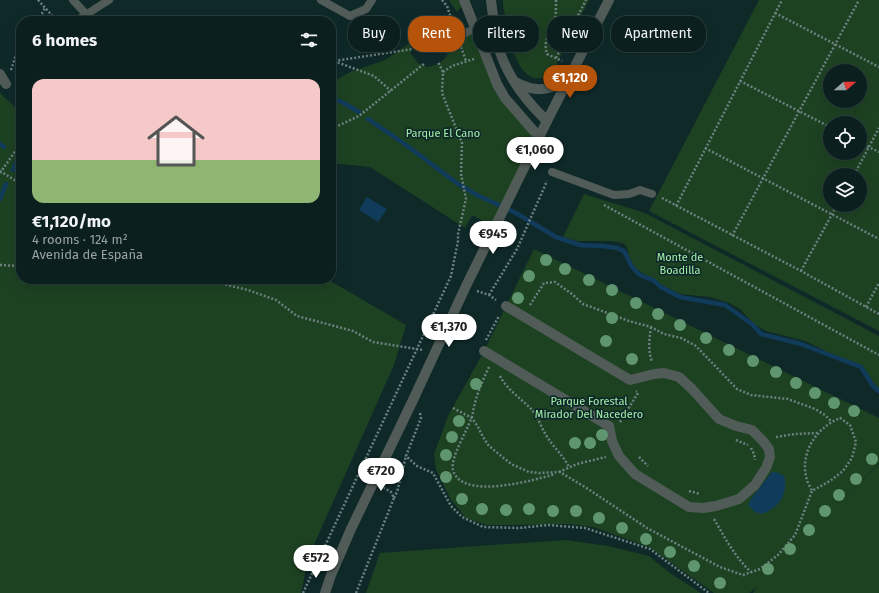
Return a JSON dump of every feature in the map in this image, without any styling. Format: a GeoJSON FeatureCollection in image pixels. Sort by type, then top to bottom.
{"type":"FeatureCollection","features":[{"type":"Feature","properties":{"kind":"street"},"geometry":{"type":"LineString","coordinates":[[464,0],[473,21]]}},
{"type":"Feature","properties":{"kind":"street"},"geometry":{"type":"LineString","coordinates":[[491,0],[494,28],[500,52],[509,72],[522,92],[547,121]]}},
{"type":"Feature","properties":{"kind":"street"},"geometry":{"type":"LineString","coordinates":[[325,593],[331,575],[351,529],[434,353],[469,288],[500,215],[609,0]]}},
{"type":"Feature","properties":{"kind":"street"},"geometry":{"type":"LineString","coordinates":[[485,52],[497,84],[510,104],[539,138]]}},
{"type":"Feature","properties":{"kind":"street"},"geometry":{"type":"LineString","coordinates":[[515,82],[527,88],[536,90],[548,89],[566,83]]}},
{"type":"Feature","properties":{"kind":"street"},"geometry":{"type":"LineString","coordinates":[[484,347],[609,426],[612,441],[619,456],[635,474],[689,507],[708,508],[739,499],[755,486],[766,468],[770,457],[769,449],[763,441],[752,430],[736,426],[719,419],[680,377],[664,373],[630,380],[523,316],[503,309]]}},
{"type":"Feature","properties":{"kind":"street"},"geometry":{"type":"LineString","coordinates":[[321,593],[331,575]]}},
{"type":"Feature","properties":{"kind":"lane"},"geometry":{"type":"LineString","coordinates":[[73,0],[86,14]]}},
{"type":"Feature","properties":{"kind":"lane"},"geometry":{"type":"LineString","coordinates":[[83,16],[109,0]]}},
{"type":"Feature","properties":{"kind":"lane"},"geometry":{"type":"LineString","coordinates":[[321,0],[350,16],[366,9],[372,0]]}},
{"type":"Feature","properties":{"kind":"lane"},"geometry":{"type":"LineString","coordinates":[[552,172],[614,195],[630,194],[640,190],[652,194]]}},
{"type":"Feature","properties":{"kind":"path"},"geometry":{"type":"LineString","coordinates":[[38,0],[52,16]]}},
{"type":"Feature","properties":{"kind":"path"},"geometry":{"type":"LineString","coordinates":[[556,0],[555,21],[544,46],[547,54],[562,61]]}},
{"type":"Feature","properties":{"kind":"path"},"geometry":{"type":"LineString","coordinates":[[556,58],[586,0]]}},
{"type":"Feature","properties":{"kind":"path"},"geometry":{"type":"LineString","coordinates":[[676,206],[782,0]]}},
{"type":"Feature","properties":{"kind":"path"},"geometry":{"type":"LineString","coordinates":[[732,236],[859,0]]}},
{"type":"Feature","properties":{"kind":"path"},"geometry":{"type":"LineString","coordinates":[[41,16],[45,8]]}},
{"type":"Feature","properties":{"kind":"path"},"geometry":{"type":"LineString","coordinates":[[775,13],[879,67]]}},
{"type":"Feature","properties":{"kind":"path"},"geometry":{"type":"LineString","coordinates":[[336,60],[408,50]]}},
{"type":"Feature","properties":{"kind":"path"},"geometry":{"type":"LineString","coordinates":[[3,79],[11,70],[16,55]]}},
{"type":"Feature","properties":{"kind":"path"},"geometry":{"type":"LineString","coordinates":[[336,61],[374,76],[391,91]]}},
{"type":"Feature","properties":{"kind":"path"},"geometry":{"type":"LineString","coordinates":[[303,593],[451,276],[466,199],[461,174],[462,143],[442,93],[444,72],[438,62]]}},
{"type":"Feature","properties":{"kind":"path"},"geometry":{"type":"LineString","coordinates":[[336,127],[359,116],[425,63]]}},
{"type":"Feature","properties":{"kind":"path"},"geometry":{"type":"LineString","coordinates":[[740,81],[823,124]]}},
{"type":"Feature","properties":{"kind":"path"},"geometry":{"type":"LineString","coordinates":[[858,168],[879,128]]}},
{"type":"Feature","properties":{"kind":"path"},"geometry":{"type":"LineString","coordinates":[[869,147],[879,152]]}},
{"type":"Feature","properties":{"kind":"path"},"geometry":{"type":"LineString","coordinates":[[705,148],[879,239]]}},
{"type":"Feature","properties":{"kind":"path"},"geometry":{"type":"LineString","coordinates":[[16,150],[0,172],[16,181]]}},
{"type":"Feature","properties":{"kind":"path"},"geometry":{"type":"LineString","coordinates":[[489,295],[517,249],[543,191]]}},
{"type":"Feature","properties":{"kind":"path"},"geometry":{"type":"LineString","coordinates":[[652,194],[801,271],[879,314]]}},
{"type":"Feature","properties":{"kind":"path"},"geometry":{"type":"LineString","coordinates":[[598,202],[879,355]]}},
{"type":"Feature","properties":{"kind":"path"},"geometry":{"type":"LineString","coordinates":[[801,271],[832,214]]}},
{"type":"Feature","properties":{"kind":"path"},"geometry":{"type":"LineString","coordinates":[[0,265],[16,266]]}},
{"type":"Feature","properties":{"kind":"path"},"geometry":{"type":"LineString","coordinates":[[523,316],[544,283],[555,282],[583,304],[629,321],[652,327],[664,334],[681,338],[696,346],[737,389],[750,395],[788,399],[816,409],[831,421]]}},
{"type":"Feature","properties":{"kind":"path"},"geometry":{"type":"LineString","coordinates":[[866,307],[879,283]]}},
{"type":"Feature","properties":{"kind":"path"},"geometry":{"type":"LineString","coordinates":[[223,284],[248,290],[276,300],[297,316],[352,331],[374,342],[417,348],[434,353]]}},
{"type":"Feature","properties":{"kind":"path"},"geometry":{"type":"LineString","coordinates":[[469,288],[489,295]]}},
{"type":"Feature","properties":{"kind":"path"},"geometry":{"type":"LineString","coordinates":[[469,288],[489,295]]}},
{"type":"Feature","properties":{"kind":"path"},"geometry":{"type":"LineString","coordinates":[[484,347],[503,309]]}},
{"type":"Feature","properties":{"kind":"path"},"geometry":{"type":"LineString","coordinates":[[652,327],[649,349],[654,374]]}},
{"type":"Feature","properties":{"kind":"path"},"geometry":{"type":"LineString","coordinates":[[484,364],[489,368],[477,396],[472,418],[455,458],[453,470],[460,481],[472,485],[501,485],[532,481],[591,460],[619,456]]}},
{"type":"Feature","properties":{"kind":"path"},"geometry":{"type":"LineString","coordinates":[[499,374],[509,388],[533,411],[555,449],[565,458],[569,467]]}},
{"type":"Feature","properties":{"kind":"path"},"geometry":{"type":"LineString","coordinates":[[622,429],[619,422],[638,393],[634,390],[630,380]]}},
{"type":"Feature","properties":{"kind":"path"},"geometry":{"type":"LineString","coordinates":[[356,593],[394,498],[406,456],[421,418],[419,408]]}},
{"type":"Feature","properties":{"kind":"path"},"geometry":{"type":"LineString","coordinates":[[453,408],[472,418],[489,446],[511,464],[529,472],[560,472],[647,528],[720,567],[743,575],[760,569],[778,555],[795,535],[812,491],[830,481],[843,471],[852,458],[856,442],[850,425],[840,418],[831,421],[811,441],[806,455],[807,480],[812,491]]}},
{"type":"Feature","properties":{"kind":"path"},"geometry":{"type":"LineString","coordinates":[[763,441],[795,434],[818,433]]}},
{"type":"Feature","properties":{"kind":"path"},"geometry":{"type":"LineString","coordinates":[[729,438],[750,445],[756,464]]}},
{"type":"Feature","properties":{"kind":"path"},"geometry":{"type":"LineString","coordinates":[[406,456],[417,466],[433,474],[450,506],[462,517],[483,527],[519,528],[548,525],[585,528],[650,549],[709,593]]}},
{"type":"Feature","properties":{"kind":"path"},"geometry":{"type":"LineString","coordinates":[[638,457],[653,471]]}},
{"type":"Feature","properties":{"kind":"path"},"geometry":{"type":"LineString","coordinates":[[373,482],[391,492],[394,498]]}},
{"type":"Feature","properties":{"kind":"path"},"geometry":{"type":"LineString","coordinates":[[683,488],[705,495]]}},
{"type":"Feature","properties":{"kind":"path"},"geometry":{"type":"LineString","coordinates":[[708,508],[732,551],[740,562],[751,572]]}},
{"type":"Feature","properties":{"kind":"green space"},"geometry":{"type":"Polygon","coordinates":[[[449,0],[458,0],[462,6],[457,12],[449,0]]]}},
{"type":"Feature","properties":{"kind":"green space"},"geometry":{"type":"Polygon","coordinates":[[[503,0],[589,0],[581,16],[547,16],[547,52],[563,52],[551,75],[539,78],[529,75],[521,67],[514,52],[539,52],[539,16],[505,16],[503,0]]]}},
{"type":"Feature","properties":{"kind":"green space"},"geometry":{"type":"Polygon","coordinates":[[[759,0],[879,0],[879,331],[649,211],[759,0]]]}},
{"type":"Feature","properties":{"kind":"green space","name":"Parque El Cano"},"geometry":{"type":"Polygon","coordinates":[[[473,32],[473,52],[481,52],[494,87],[535,138],[492,226],[472,215],[465,228],[370,167],[336,164],[336,80],[350,72],[385,60],[397,52],[400,52],[400,50],[408,44],[408,52],[411,52],[418,63],[427,67],[439,64],[447,56],[448,52],[465,52],[465,36],[473,32]]]}},
{"type":"Feature","properties":{"kind":"green space"},"geometry":{"type":"Polygon","coordinates":[[[0,93],[16,108],[16,284],[336,284],[406,325],[394,365],[309,556],[301,593],[0,593],[0,93]]]}},
{"type":"Feature","properties":{"kind":"green space","name":"Monte de Boadilla"},"geometry":{"type":"Polygon","coordinates":[[[584,194],[645,213],[879,336],[879,388],[876,386],[862,365],[834,355],[805,341],[766,331],[754,324],[740,309],[729,303],[710,297],[680,294],[664,286],[639,271],[630,263],[627,247],[623,243],[612,241],[577,241],[563,237],[584,194]]]}},
{"type":"Feature","properties":{"kind":"green space","name":"Parque Forestal Mirador Del Nacedero"},"geometry":{"type":"Polygon","coordinates":[[[534,249],[879,418],[879,463],[841,501],[879,464],[879,593],[753,593],[757,587],[749,593],[714,593],[649,547],[593,527],[570,524],[486,525],[466,518],[451,500],[436,469],[434,454],[448,416],[484,351],[534,249]]]}},
{"type":"Feature","properties":{"kind":"green space"},"geometry":{"type":"Polygon","coordinates":[[[565,540],[608,546],[649,556],[670,573],[701,593],[366,593],[380,553],[565,540]]]}},
{"type":"Feature","properties":{"kind":"water"},"geometry":{"type":"Polygon","coordinates":[[[367,197],[387,209],[378,222],[359,210],[367,197]]]}},
{"type":"Feature","properties":{"kind":"water"},"geometry":{"type":"Polygon","coordinates":[[[772,472],[776,472],[784,476],[784,494],[778,504],[773,508],[762,514],[755,512],[748,505],[772,472]]]}},
{"type":"Feature","properties":{"kind":"waterway"},"geometry":{"type":"LineString","coordinates":[[336,100],[359,112]]}},
{"type":"Feature","properties":{"kind":"waterway"},"geometry":{"type":"LineString","coordinates":[[368,119],[458,184],[479,196],[516,213],[556,237],[580,245],[617,248],[624,251],[632,267],[640,275],[653,280],[661,287],[680,297],[725,305],[752,324],[761,334],[801,344],[861,367],[873,386],[879,391]]}},
{"type":"Feature","properties":{"kind":"waterway"},"geometry":{"type":"LineString","coordinates":[[0,144],[4,147]]}},
{"type":"Feature","properties":{"kind":"waterway"},"geometry":{"type":"LineString","coordinates":[[13,170],[16,163]]}},
{"type":"Feature","properties":{"kind":"waterway"},"geometry":{"type":"LineString","coordinates":[[0,199],[6,184]]}}]}
